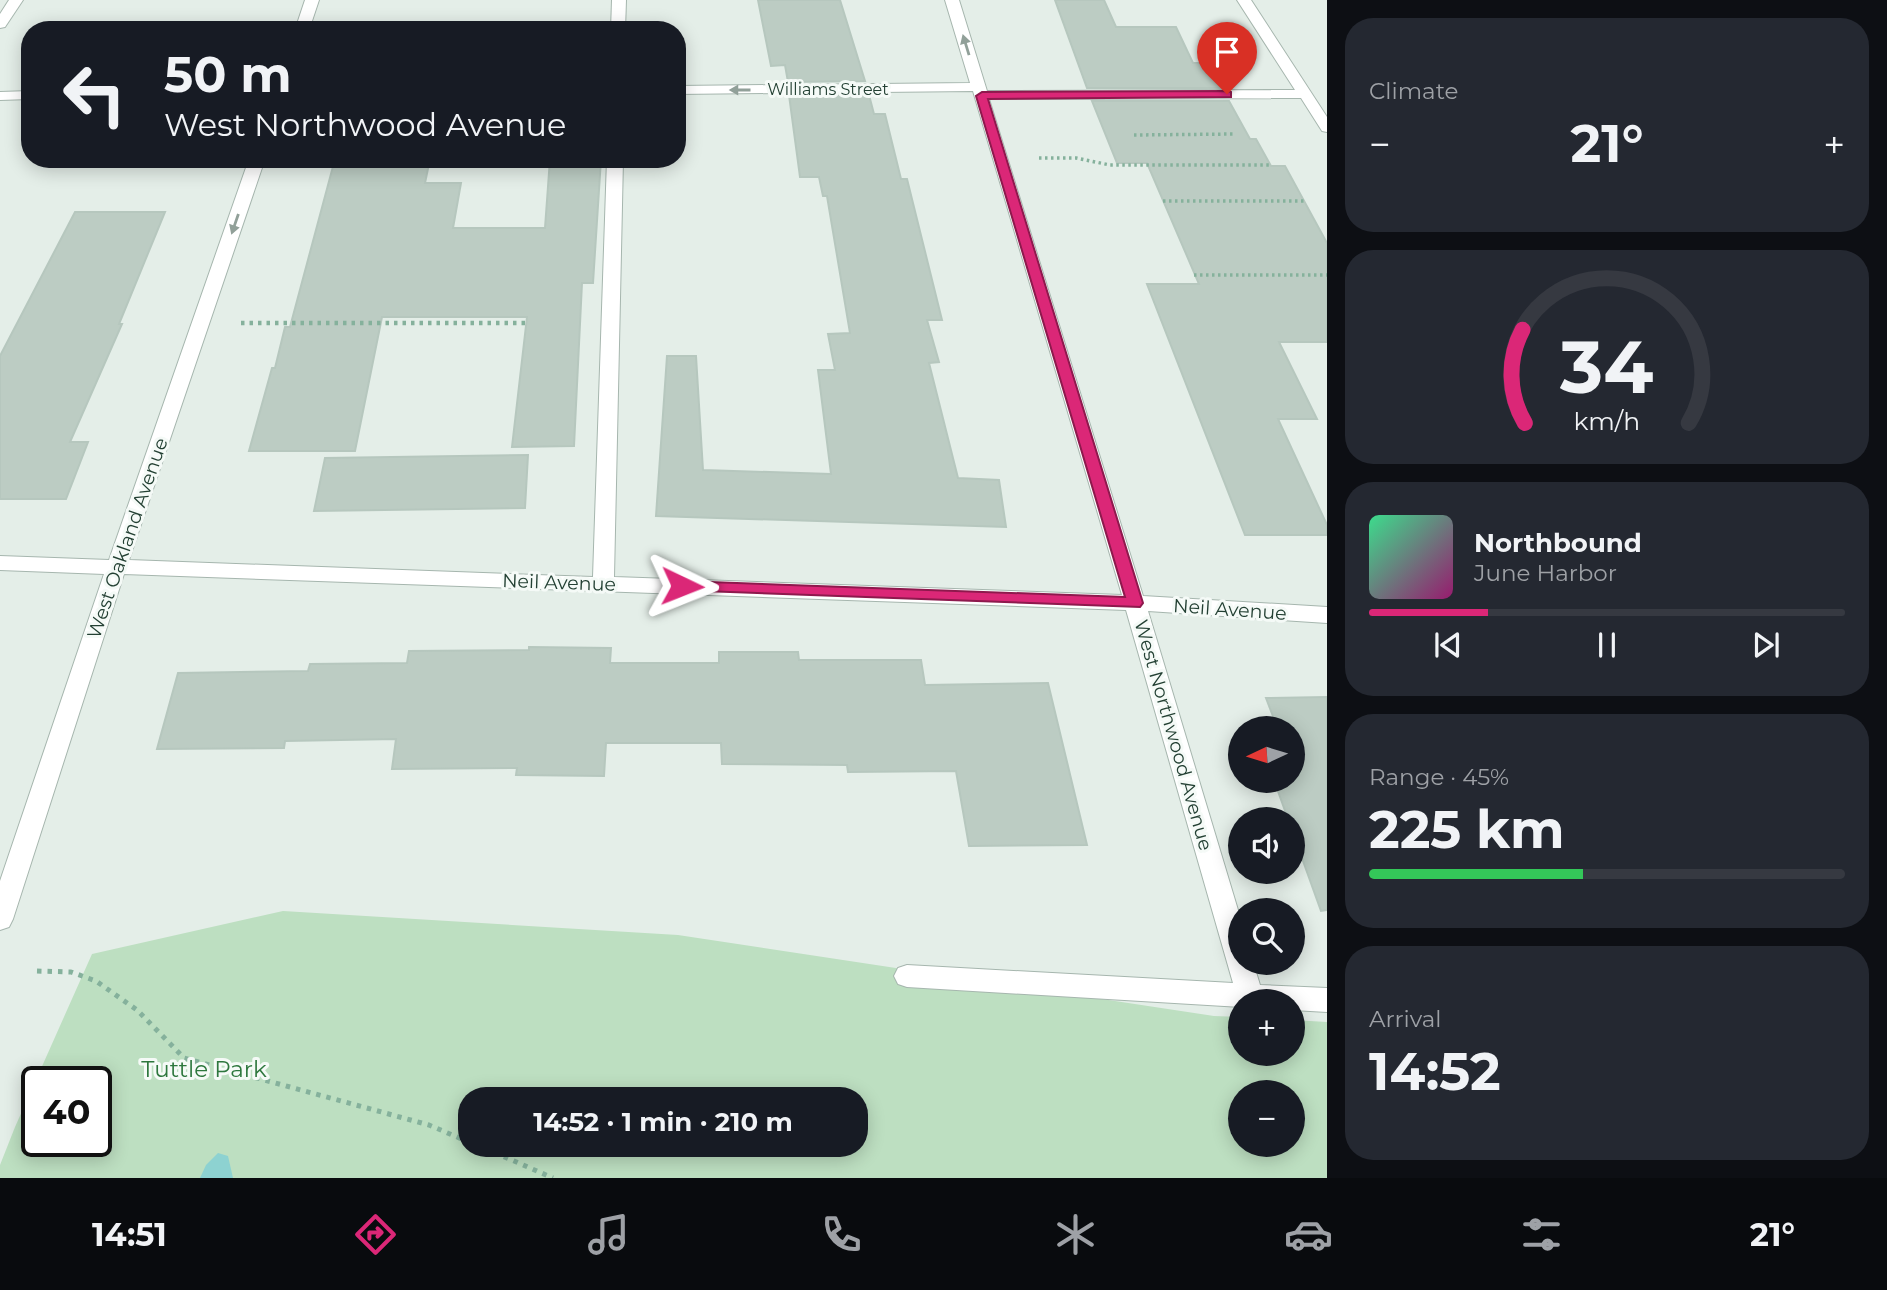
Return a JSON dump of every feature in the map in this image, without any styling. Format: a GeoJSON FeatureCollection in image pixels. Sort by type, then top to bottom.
{"type":"FeatureCollection","features":[{"type":"Feature","properties":{"kind":"street"},"geometry":{"type":"LineString","coordinates":[[0,24],[16,0]]}},
{"type":"Feature","properties":{"kind":"street"},"geometry":{"type":"LineString","coordinates":[[305,21],[312,0]]}},
{"type":"Feature","properties":{"kind":"street"},"geometry":{"type":"LineString","coordinates":[[618,21],[619,0]]}},
{"type":"Feature","properties":{"kind":"street","name":"West Northwood Avenue"},"geometry":{"type":"LineString","coordinates":[[952,0],[1135,603],[1248,989]]}},
{"type":"Feature","properties":{"kind":"street"},"geometry":{"type":"LineString","coordinates":[[1244,0],[1327,128]]}},
{"type":"Feature","properties":{"kind":"street","name":"Williams Street"},"geometry":{"type":"LineString","coordinates":[[686,90],[1306,94]]}},
{"type":"Feature","properties":{"kind":"street"},"geometry":{"type":"LineString","coordinates":[[0,96],[21,95]]}},
{"type":"Feature","properties":{"kind":"street","name":"West Oakland Avenue"},"geometry":{"type":"LineString","coordinates":[[0,919],[116,568],[254,168]]}},
{"type":"Feature","properties":{"kind":"street"},"geometry":{"type":"LineString","coordinates":[[603,584],[615,168]]}},
{"type":"Feature","properties":{"kind":"street","name":"Neil Avenue"},"geometry":{"type":"LineString","coordinates":[[0,563],[1135,603],[1327,615]]}},
{"type":"Feature","properties":{"kind":"street"},"geometry":{"type":"LineString","coordinates":[[907,976],[1228,994]]}},
{"type":"Feature","properties":{"kind":"street"},"geometry":{"type":"LineString","coordinates":[[1305,999],[1327,1000]]}},
{"type":"Feature","properties":{"kind":"path"},"geometry":{"type":"LineString","coordinates":[[1134,135],[1236,134]]}},
{"type":"Feature","properties":{"kind":"path"},"geometry":{"type":"LineString","coordinates":[[1038,159],[1076,158],[1110,165],[1269,165]]}},
{"type":"Feature","properties":{"kind":"path"},"geometry":{"type":"LineString","coordinates":[[1163,201],[1305,201]]}},
{"type":"Feature","properties":{"kind":"path"},"geometry":{"type":"LineString","coordinates":[[1194,275],[1327,275]]}},
{"type":"Feature","properties":{"kind":"path"},"geometry":{"type":"LineString","coordinates":[[231,323],[527,323]]}},
{"type":"Feature","properties":{"kind":"path"},"geometry":{"type":"LineString","coordinates":[[37,971],[79,973],[116,994],[157,1029],[184,1058],[429,1125],[458,1138]]}},
{"type":"Feature","properties":{"kind":"path"},"geometry":{"type":"LineString","coordinates":[[504,1157],[553,1178]]}},
{"type":"Feature","properties":{"kind":"green space","name":"Tuttle Park"},"geometry":{"type":"Polygon","coordinates":[[[283,911],[678,935],[1228,1017],[1228,1066],[1305,1066],[1305,1021],[1327,1022],[1327,1178],[0,1178],[0,1165],[21,1114],[21,1157],[112,1157],[112,1066],[42,1066],[92,954],[283,911]]]}},
{"type":"Feature","properties":{"kind":"water"},"geometry":{"type":"Polygon","coordinates":[[[218,1153],[228,1156],[233,1178],[200,1178],[206,1165],[218,1153]]]}},
{"type":"Feature","properties":{"kind":"building"},"geometry":{"type":"Polygon","coordinates":[[[758,0],[840,0],[865,81],[788,82],[785,65],[771,66],[758,0]]]}},
{"type":"Feature","properties":{"kind":"building"},"geometry":{"type":"Polygon","coordinates":[[[1055,0],[1104,0],[1116,27],[1176,27],[1193,63],[1208,63],[1222,88],[1087,88],[1055,0]]]}},
{"type":"Feature","properties":{"kind":"building"},"geometry":{"type":"Polygon","coordinates":[[[789,95],[869,95],[874,114],[885,114],[901,179],[907,179],[942,320],[927,320],[939,362],[929,363],[958,478],[999,480],[1006,527],[656,516],[667,356],[696,356],[703,470],[831,474],[818,370],[835,370],[828,334],[850,333],[827,196],[823,196],[819,177],[800,177],[789,95]]]}},
{"type":"Feature","properties":{"kind":"building"},"geometry":{"type":"Polygon","coordinates":[[[1092,101],[1229,101],[1250,139],[1256,139],[1271,166],[1285,166],[1327,243],[1327,342],[1279,342],[1317,419],[1278,419],[1327,525],[1327,535],[1245,535],[1147,284],[1199,284],[1147,163],[1117,163],[1092,101]]]}},
{"type":"Feature","properties":{"kind":"building"},"geometry":{"type":"Polygon","coordinates":[[[333,168],[428,168],[425,183],[461,183],[453,228],[545,228],[549,168],[600,168],[593,283],[582,283],[574,446],[512,447],[527,317],[382,317],[355,451],[249,451],[285,327],[290,327],[333,168]]]}},
{"type":"Feature","properties":{"kind":"building"},"geometry":{"type":"Polygon","coordinates":[[[75,212],[165,212],[119,324],[122,324],[70,442],[88,442],[66,499],[0,499],[0,356],[75,212]]]}},
{"type":"Feature","properties":{"kind":"building"},"geometry":{"type":"Polygon","coordinates":[[[528,455],[525,508],[314,511],[325,458],[528,455]]]}},
{"type":"Feature","properties":{"kind":"building"},"geometry":{"type":"Polygon","coordinates":[[[529,647],[611,648],[610,663],[719,663],[719,652],[798,652],[799,660],[921,660],[925,685],[1048,683],[1087,845],[969,846],[956,771],[848,772],[847,765],[722,764],[721,743],[606,743],[604,776],[516,775],[517,768],[392,769],[396,739],[285,741],[284,748],[157,749],[178,673],[308,671],[310,664],[407,663],[409,651],[529,650],[529,647]]]}},
{"type":"Feature","properties":{"kind":"building"},"geometry":{"type":"Polygon","coordinates":[[[1327,697],[1327,910],[1321,911],[1305,866],[1305,807],[1284,807],[1279,793],[1306,793],[1306,716],[1273,716],[1266,698],[1327,697]]]}},
{"type":"Feature","properties":{"kind":"route"},"geometry":{"type":"LineString","coordinates":[[682,586],[1135,603],[982,96],[1227,94]]}}]}
